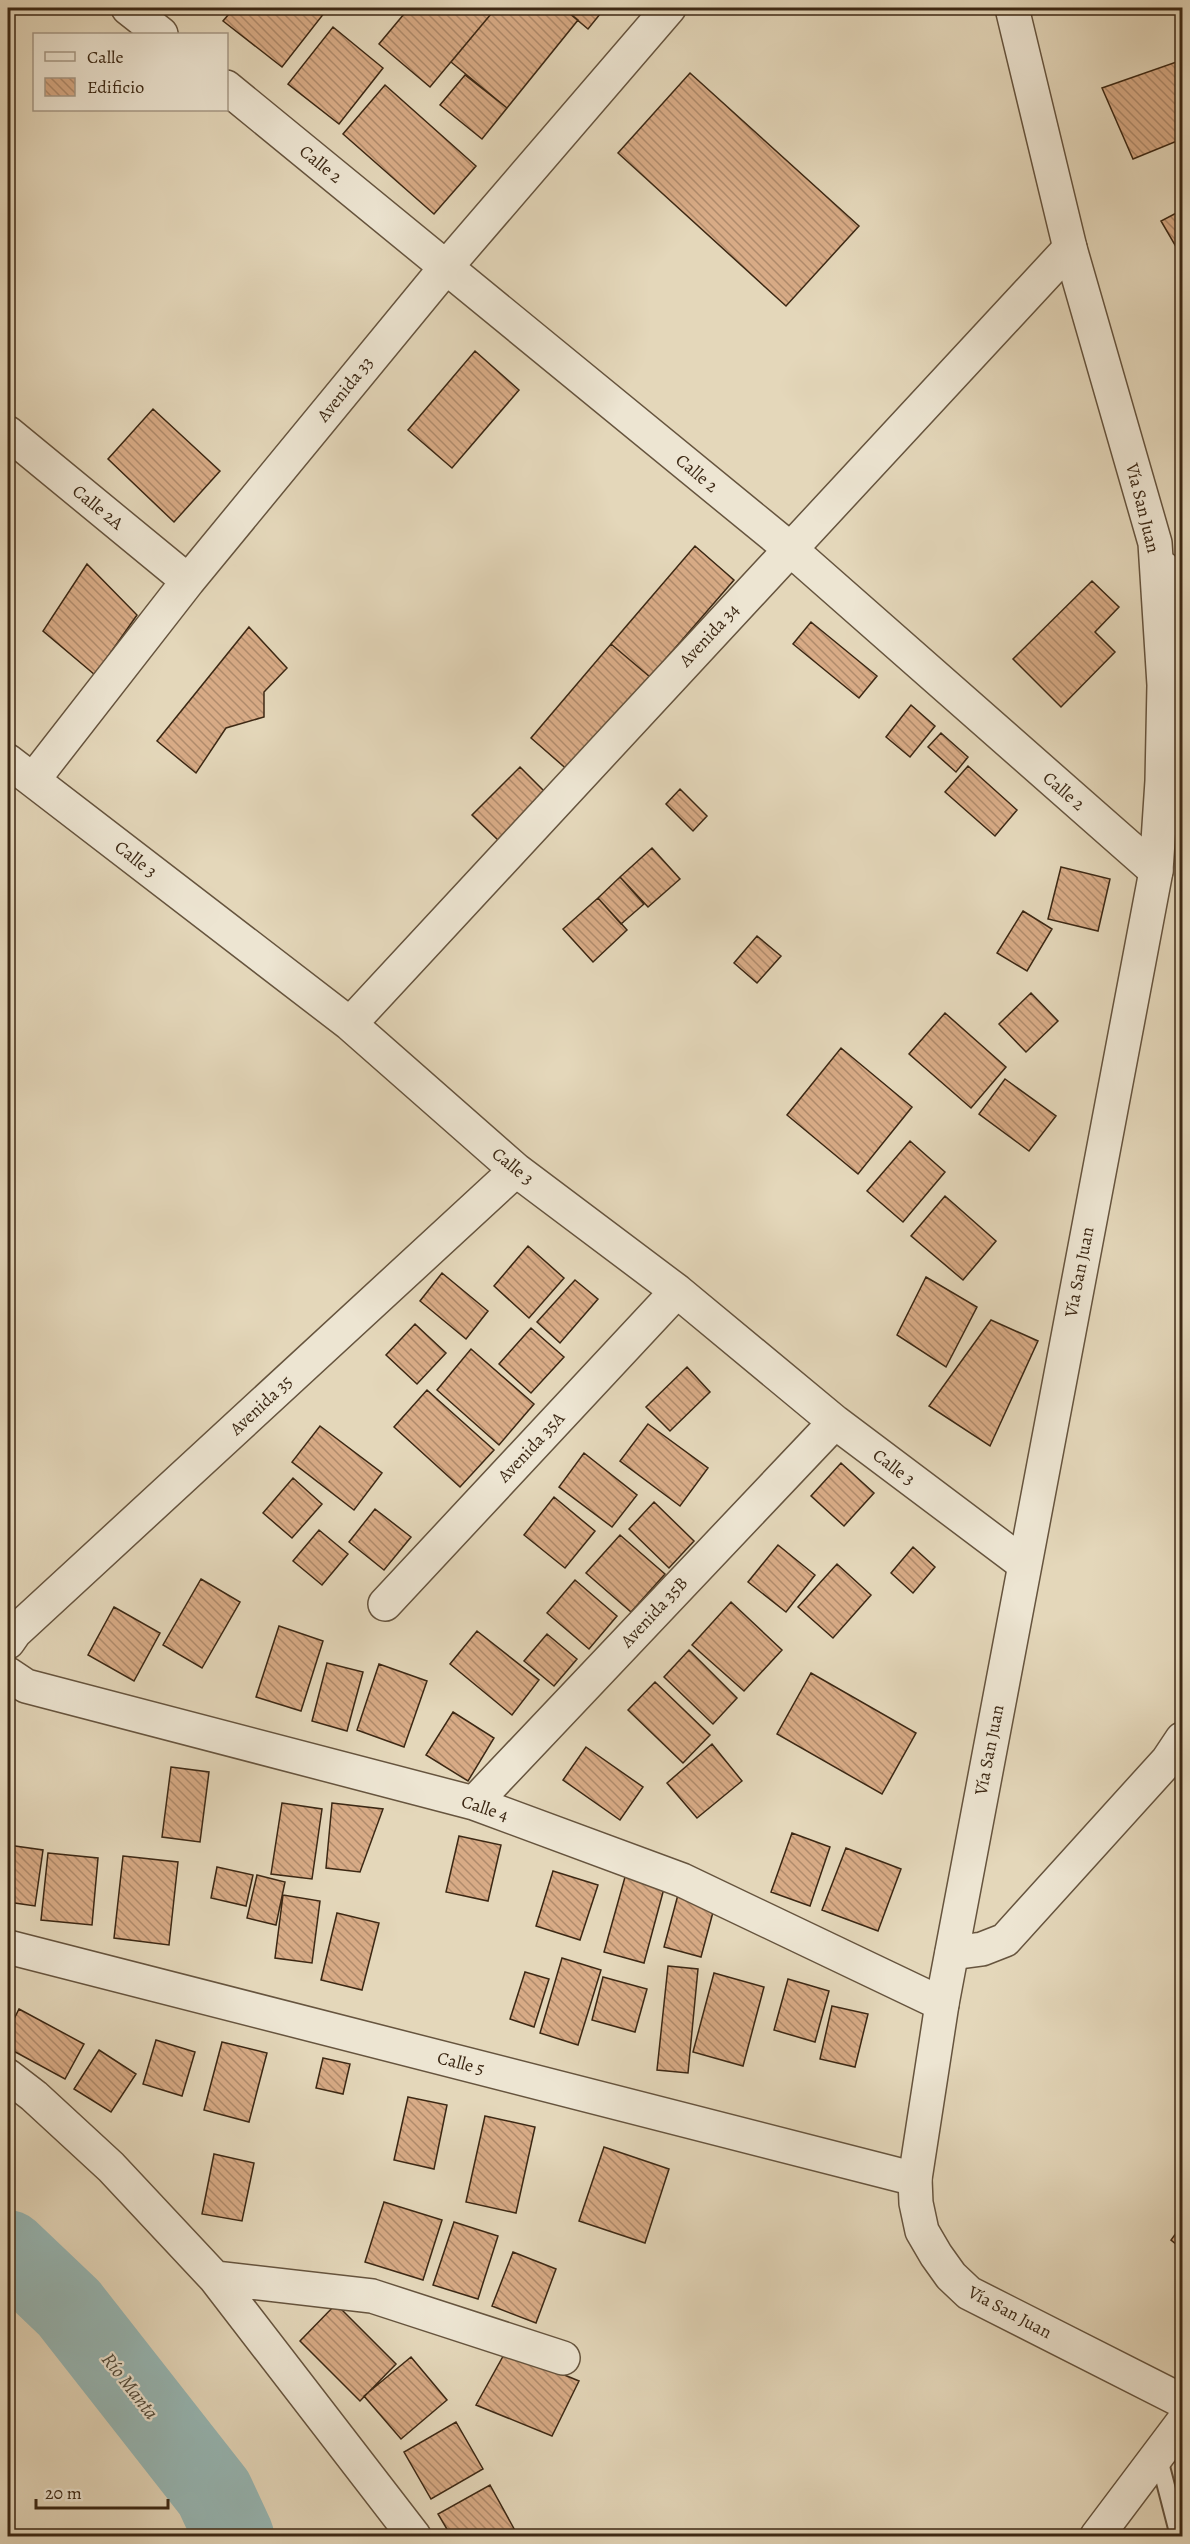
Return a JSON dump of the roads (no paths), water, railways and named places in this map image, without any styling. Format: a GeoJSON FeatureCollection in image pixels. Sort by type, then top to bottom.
{"type":"FeatureCollection","features":[{"type":"Feature","properties":{"kind":"street"},"geometry":{"type":"LineString","coordinates":[[128,8],[160,33]]}},
{"type":"Feature","properties":{"kind":"street","name":"Avenida 33"},"geometry":{"type":"LineString","coordinates":[[20,770],[188,581],[447,266],[669,8]]}},
{"type":"Feature","properties":{"kind":"street","name":"Vía San Juan"},"geometry":{"type":"LineString","coordinates":[[1012,8],[1070,248],[1155,543],[1164,685],[1162,781],[1156,871],[942,2004],[915,2179],[922,2231],[951,2276],[969,2293],[1182,2401]]}},
{"type":"Feature","properties":{"kind":"street","name":"Calle 2"},"geometry":{"type":"LineString","coordinates":[[228,89],[789,548],[1156,871]]}},
{"type":"Feature","properties":{"kind":"street","name":"Avenida 34"},"geometry":{"type":"LineString","coordinates":[[350,1024],[789,548],[1070,248]]}},
{"type":"Feature","properties":{"kind":"street","name":"Calle 2A"},"geometry":{"type":"LineString","coordinates":[[8,433],[188,581]]}},
{"type":"Feature","properties":{"kind":"street"},"geometry":{"type":"LineString","coordinates":[[1155,543],[1182,632]]}},
{"type":"Feature","properties":{"kind":"street","name":"Calle 3"},"geometry":{"type":"LineString","coordinates":[[20,770],[350,1024],[516,1170],[677,1290],[835,1422],[1024,1564]]}},
{"type":"Feature","properties":{"kind":"street","name":"Avenida 35"},"geometry":{"type":"LineString","coordinates":[[8,1642],[23,1624],[516,1170]]}},
{"type":"Feature","properties":{"kind":"street","name":"Avenida 35A"},"geometry":{"type":"LineString","coordinates":[[385,1604],[677,1290]]}},
{"type":"Feature","properties":{"kind":"street","name":"Avenida 35B"},"geometry":{"type":"LineString","coordinates":[[474,1803],[835,1422]]}},
{"type":"Feature","properties":{"kind":"street","name":"Calle 4"},"geometry":{"type":"LineString","coordinates":[[8,1674],[26,1686],[474,1803],[682,1880],[942,2004]]}},
{"type":"Feature","properties":{"kind":"street"},"geometry":{"type":"LineString","coordinates":[[952,1953],[982,1949],[1005,1940],[1168,1760],[1182,1739]]}},
{"type":"Feature","properties":{"kind":"street","name":"Calle 5"},"geometry":{"type":"LineString","coordinates":[[8,1947],[915,2179]]}},
{"type":"Feature","properties":{"kind":"street"},"geometry":{"type":"LineString","coordinates":[[8,2076],[34,2096],[111,2167],[215,2278],[414,2536]]}},
{"type":"Feature","properties":{"kind":"street"},"geometry":{"type":"LineString","coordinates":[[215,2278],[372,2296],[563,2358]]}},
{"type":"Feature","properties":{"kind":"street"},"geometry":{"type":"LineString","coordinates":[[1097,2536],[1182,2423]]}},
{"type":"Feature","properties":{"kind":"lane"},"geometry":{"type":"LineString","coordinates":[[1158,2456],[1179,2536]]}},
{"type":"Feature","properties":{"kind":"waterway","name":"Río Manta"},"geometry":{"type":"LineString","coordinates":[[8,2250],[69,2308],[214,2493],[234,2536]]}}]}
